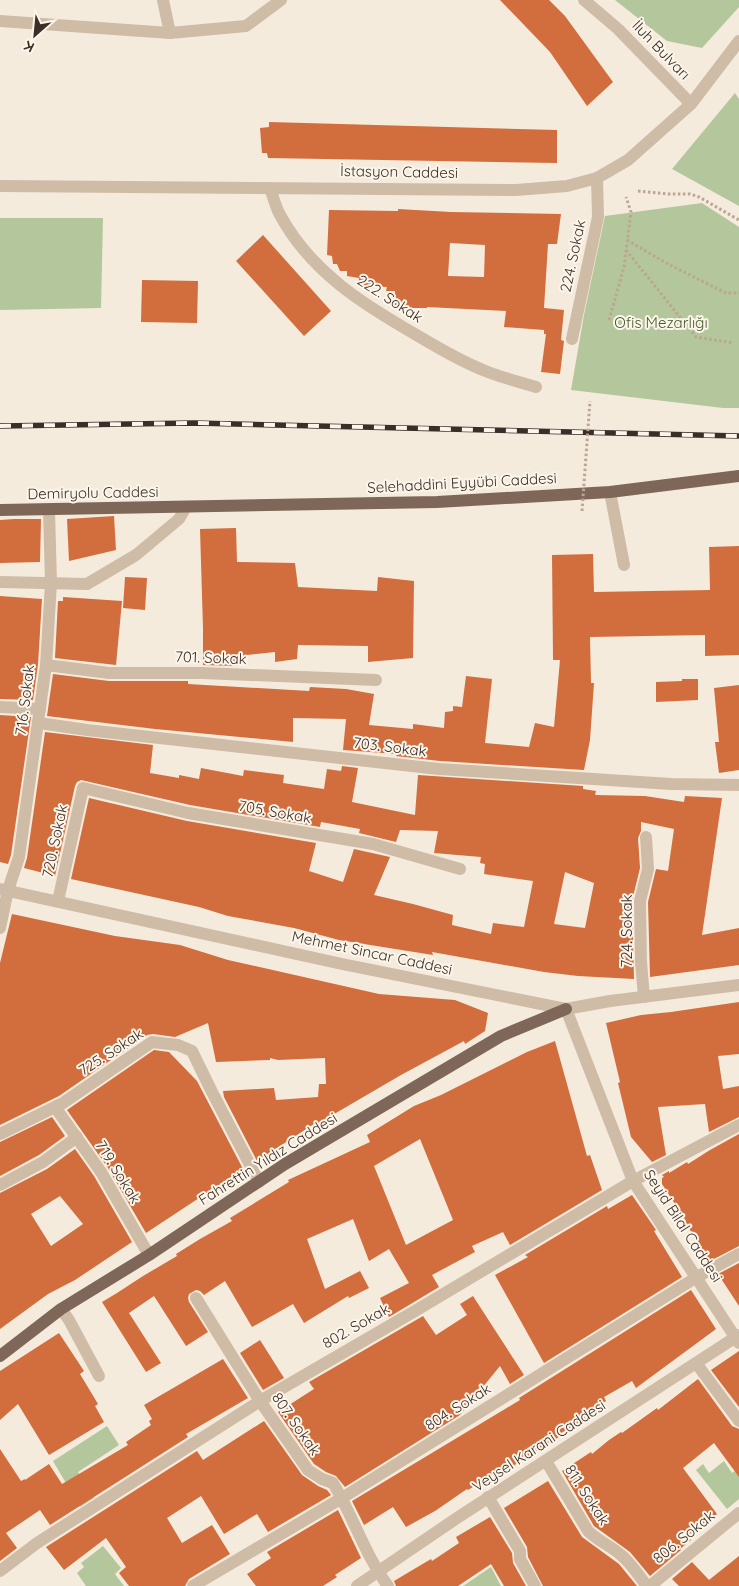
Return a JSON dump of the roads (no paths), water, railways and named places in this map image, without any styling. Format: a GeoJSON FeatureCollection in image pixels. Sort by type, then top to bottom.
{"type":"FeatureCollection","features":[{"type":"Feature","properties":{"kind":"main road","name":"Selehaddini Eyyübi Caddesi"},"geometry":{"type":"LineString","coordinates":[[186,507],[437,502],[610,492],[739,476]]}},
{"type":"Feature","properties":{"kind":"main road","name":"Demiryolu Caddesi"},"geometry":{"type":"LineString","coordinates":[[0,510],[186,507]]}},
{"type":"Feature","properties":{"kind":"main road","name":"Fahrettin Yıldız Caddesi"},"geometry":{"type":"LineString","coordinates":[[0,1356],[61,1309],[149,1255],[285,1164],[501,1036],[566,1010]]}},
{"type":"Feature","properties":{"kind":"street"},"geometry":{"type":"LineString","coordinates":[[163,0],[170,33]]}},
{"type":"Feature","properties":{"kind":"street"},"geometry":{"type":"LineString","coordinates":[[0,21],[170,33],[246,26],[281,0]]}},
{"type":"Feature","properties":{"kind":"street","name":"İluh Bulvarı"},"geometry":{"type":"LineString","coordinates":[[584,0],[618,29],[691,104]]}},
{"type":"Feature","properties":{"kind":"street","name":"İstasyon Caddesi"},"geometry":{"type":"LineString","coordinates":[[0,186],[516,190],[567,186],[597,178],[628,160],[691,104],[739,41]]}},
{"type":"Feature","properties":{"kind":"street","name":"224. Sokak"},"geometry":{"type":"LineString","coordinates":[[572,339],[598,217],[597,178]]}},
{"type":"Feature","properties":{"kind":"street","name":"222. Sokak"},"geometry":{"type":"LineString","coordinates":[[270,188],[278,211],[293,237],[320,268],[348,291],[386,318],[487,372],[536,387]]}},
{"type":"Feature","properties":{"kind":"street"},"geometry":{"type":"LineString","coordinates":[[610,492],[624,564]]}},
{"type":"Feature","properties":{"kind":"street"},"geometry":{"type":"LineString","coordinates":[[0,582],[87,584],[136,555],[179,519],[186,507]]}},
{"type":"Feature","properties":{"kind":"street","name":"716. Sokak"},"geometry":{"type":"LineString","coordinates":[[0,928],[4,890],[19,857],[46,665],[51,583],[49,510]]}},
{"type":"Feature","properties":{"kind":"street","name":"701. Sokak"},"geometry":{"type":"LineString","coordinates":[[46,665],[109,672],[202,673],[376,680]]}},
{"type":"Feature","properties":{"kind":"street"},"geometry":{"type":"LineString","coordinates":[[0,706],[40,709]]}},
{"type":"Feature","properties":{"kind":"street","name":"703. Sokak"},"geometry":{"type":"LineString","coordinates":[[39,723],[439,769],[671,784],[739,785]]}},
{"type":"Feature","properties":{"kind":"street","name":"705. Sokak"},"geometry":{"type":"LineString","coordinates":[[83,788],[188,813],[373,844],[460,869]]}},
{"type":"Feature","properties":{"kind":"street","name":"720. Sokak"},"geometry":{"type":"LineString","coordinates":[[58,902],[83,788]]}},
{"type":"Feature","properties":{"kind":"street","name":"724. Sokak"},"geometry":{"type":"LineString","coordinates":[[644,997],[641,962],[640,901],[648,869],[646,837]]}},
{"type":"Feature","properties":{"kind":"street","name":"Mehmet Sincar Caddesi"},"geometry":{"type":"LineString","coordinates":[[4,890],[342,964],[566,1010],[610,1001],[739,985]]}},
{"type":"Feature","properties":{"kind":"street","name":"Seyid Bilal Caddesi"},"geometry":{"type":"LineString","coordinates":[[566,1010],[633,1181],[738,1338]]}},
{"type":"Feature","properties":{"kind":"street","name":"725. Sokak"},"geometry":{"type":"LineString","coordinates":[[0,1134],[63,1103],[152,1042],[178,1045],[192,1051],[260,1182]]}},
{"type":"Feature","properties":{"kind":"street","name":"719. Sokak"},"geometry":{"type":"LineString","coordinates":[[55,1107],[101,1172],[149,1255]]}},
{"type":"Feature","properties":{"kind":"street","name":"802. Sokak"},"geometry":{"type":"LineString","coordinates":[[0,1572],[37,1543],[260,1400],[472,1278],[633,1181],[739,1126]]}},
{"type":"Feature","properties":{"kind":"street"},"geometry":{"type":"LineString","coordinates":[[0,1185],[43,1162],[77,1137]]}},
{"type":"Feature","properties":{"kind":"street","name":"804. Sokak"},"geometry":{"type":"LineString","coordinates":[[193,1586],[342,1498],[698,1277],[739,1254]]}},
{"type":"Feature","properties":{"kind":"street","name":"807. Sokak"},"geometry":{"type":"LineString","coordinates":[[196,1298],[260,1400],[308,1470],[322,1479],[333,1483],[378,1572],[388,1586]]}},
{"type":"Feature","properties":{"kind":"street"},"geometry":{"type":"LineString","coordinates":[[61,1309],[69,1320],[99,1376]]}},
{"type":"Feature","properties":{"kind":"street","name":"Veysel Karani Caddesi"},"geometry":{"type":"LineString","coordinates":[[358,1586],[546,1460],[738,1338]]}},
{"type":"Feature","properties":{"kind":"street"},"geometry":{"type":"LineString","coordinates":[[696,1363],[739,1421]]}},
{"type":"Feature","properties":{"kind":"street","name":"811. Sokak"},"geometry":{"type":"LineString","coordinates":[[546,1460],[588,1531],[596,1539],[622,1556],[649,1586]]}},
{"type":"Feature","properties":{"kind":"street"},"geometry":{"type":"LineString","coordinates":[[488,1498],[520,1551],[520,1559],[534,1586]]}},
{"type":"Feature","properties":{"kind":"street","name":"806. Sokak"},"geometry":{"type":"LineString","coordinates":[[649,1586],[739,1513]]}},
{"type":"Feature","properties":{"kind":"railway"},"geometry":{"type":"LineString","coordinates":[[0,426],[194,423],[739,436]]}},
{"type":"Feature","properties":{"kind":"park label","name":"Ofis Mezarlığı"},"geometry":{"type":"Point","coordinates":[661,323]}}]}
